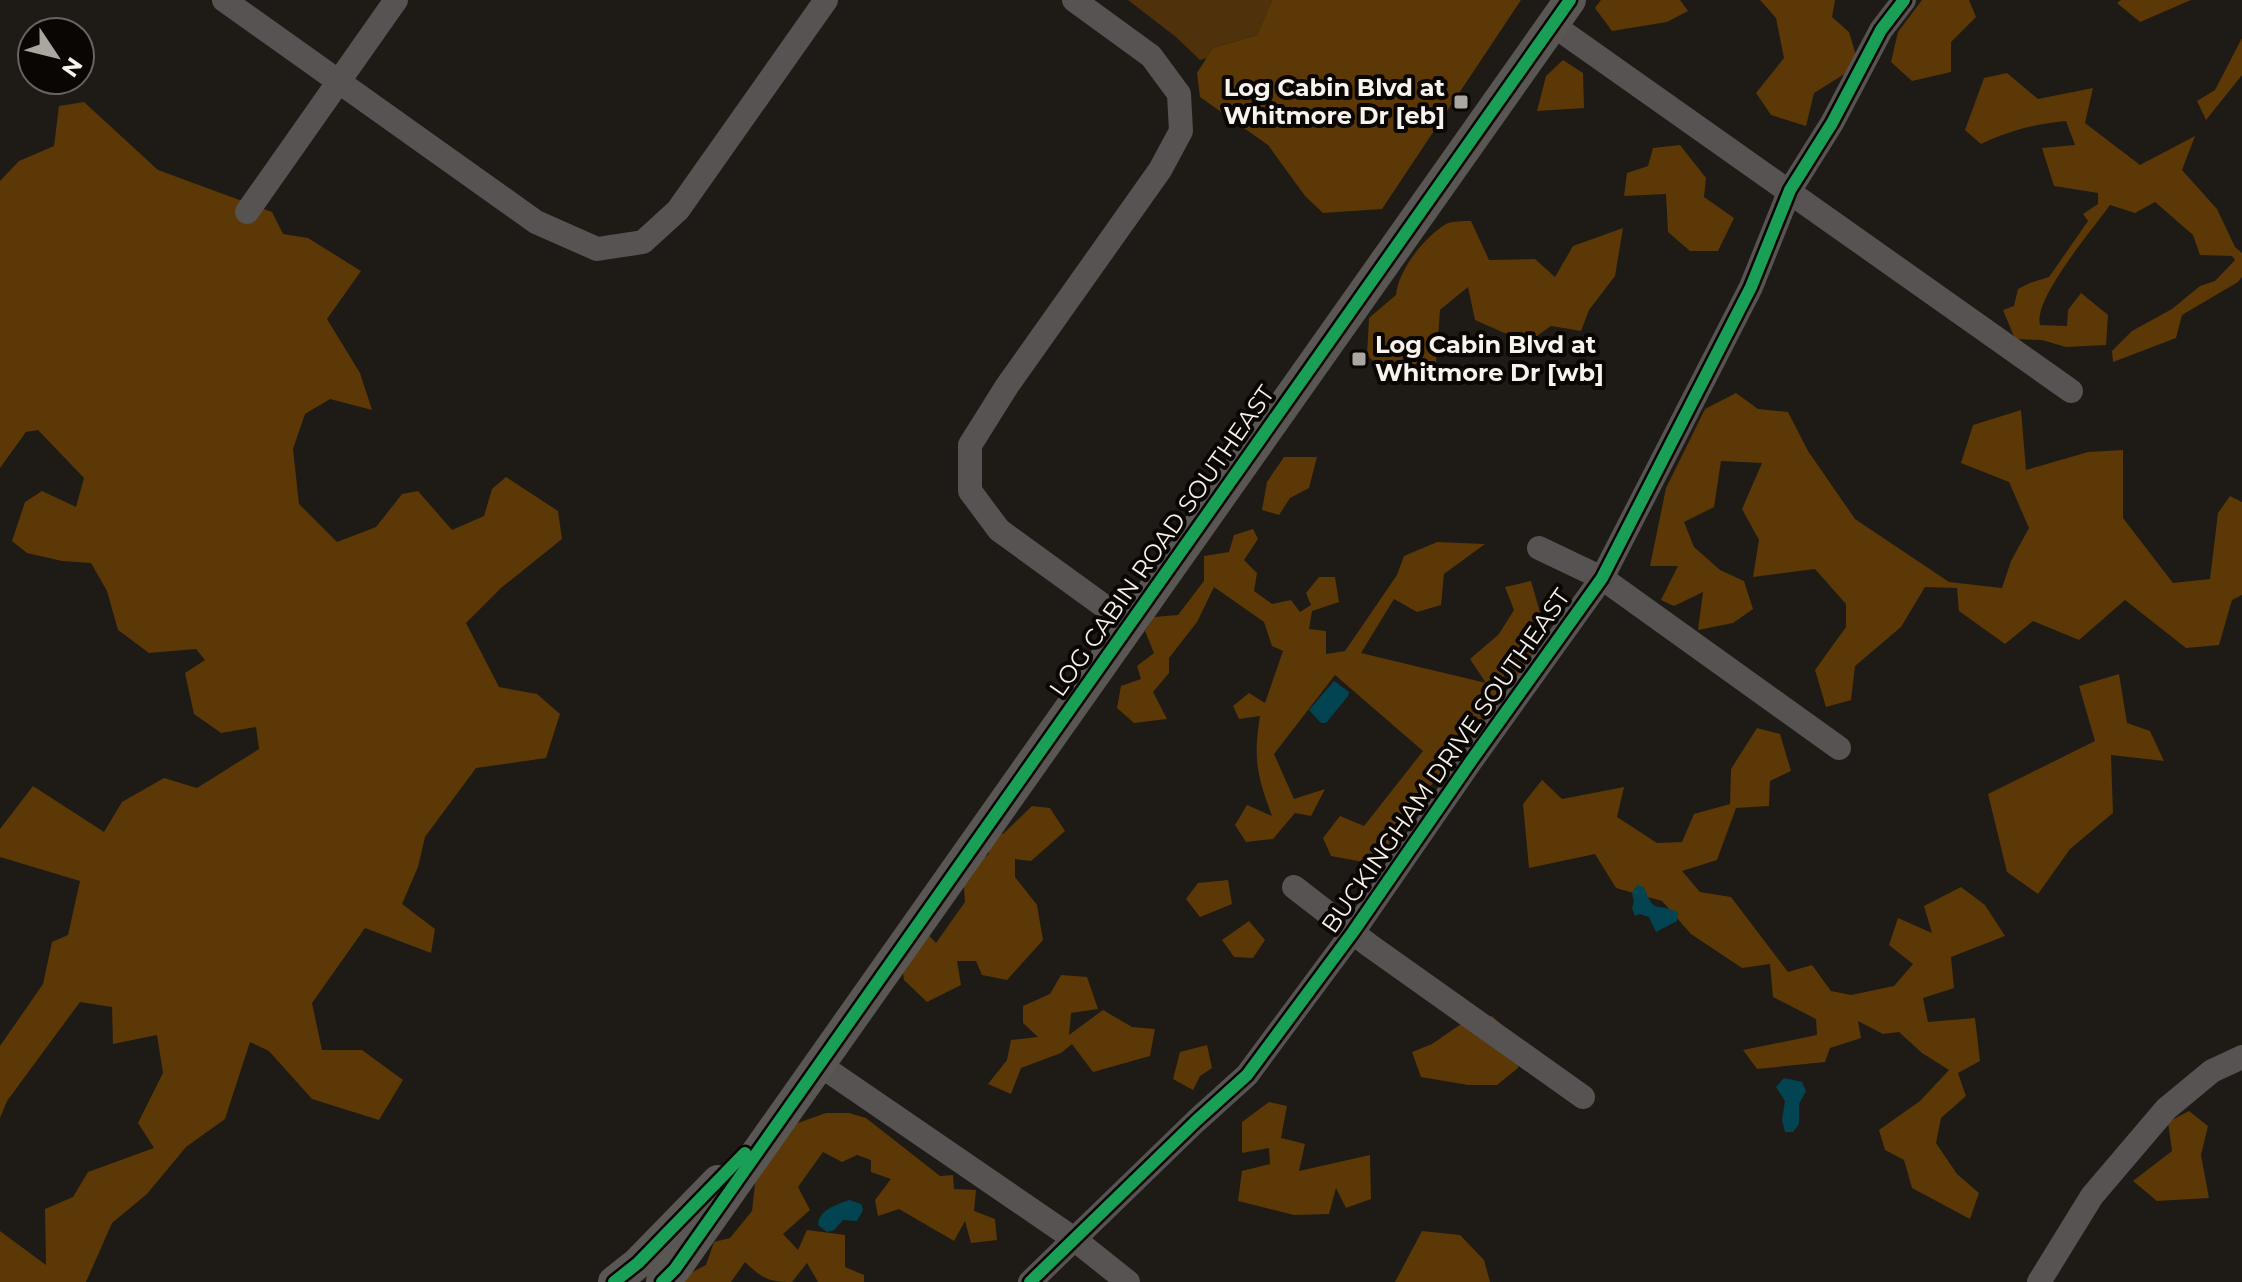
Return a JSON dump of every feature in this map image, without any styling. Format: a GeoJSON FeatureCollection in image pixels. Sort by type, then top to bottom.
{"type":"FeatureCollection","features":[{"type":"Feature","properties":{"kind":"street"},"geometry":{"type":"LineString","coordinates":[[224,0],[536,222],[597,249],[643,242],[678,210],[826,0]]}},
{"type":"Feature","properties":{"kind":"street"},"geometry":{"type":"LineString","coordinates":[[247,212],[396,0]]}},
{"type":"Feature","properties":{"kind":"street"},"geometry":{"type":"LineString","coordinates":[[1074,0],[1151,56],[1179,94],[1181,131],[1160,170],[1007,386],[970,445],[970,491],[999,530],[1130,625]]}},
{"type":"Feature","properties":{"kind":"street","name":"BUCKINGHAM DRIVE SOUTHEAST"},"geometry":{"type":"LineString","coordinates":[[1030,1282],[1247,1075],[1353,932],[1602,578],[1751,287],[1790,190],[1832,123],[1881,30],[1904,0]]}},
{"type":"Feature","properties":{"kind":"street"},"geometry":{"type":"LineString","coordinates":[[1562,13],[1790,190],[2071,391]]}},
{"type":"Feature","properties":{"kind":"street","name":"LOG CABIN ROAD SOUTHEAST"},"geometry":{"type":"LineString","coordinates":[[662,1282],[675,1269],[820,1065],[1562,13]]}},
{"type":"Feature","properties":{"kind":"street"},"geometry":{"type":"LineString","coordinates":[[1539,548],[1602,578],[1839,748]]}},
{"type":"Feature","properties":{"kind":"street"},"geometry":{"type":"LineString","coordinates":[[1294,887],[1583,1097]]}},
{"type":"Feature","properties":{"kind":"street"},"geometry":{"type":"LineString","coordinates":[[2039,1282],[2092,1196],[2166,1109],[2212,1071],[2242,1057]]}},
{"type":"Feature","properties":{"kind":"street"},"geometry":{"type":"LineString","coordinates":[[820,1065],[1074,1239],[1128,1282]]}},
{"type":"Feature","properties":{"kind":"street","name":"LOG CABIN ROAD SOUTHEAST"},"geometry":{"type":"LineString","coordinates":[[614,1282],[648,1252],[790,1107]]}},
{"type":"Feature","properties":{"kind":"shaded area"},"geometry":{"type":"Polygon","coordinates":[[[1128,0],[1272,0],[1257,35],[1213,48],[1207,58],[1200,60],[1128,0]]]}},
{"type":"Feature","properties":{"kind":"shaded area"},"geometry":{"type":"Polygon","coordinates":[[[1272,0],[1521,0],[1382,209],[1323,213],[1305,196],[1268,145],[1200,97],[1197,73],[1213,48],[1257,35],[1272,0]]]}},
{"type":"Feature","properties":{"kind":"shaded area"},"geometry":{"type":"Polygon","coordinates":[[[1601,0],[1680,0],[1688,11],[1667,22],[1612,31],[1595,8],[1601,0]]]}},
{"type":"Feature","properties":{"kind":"shaded area"},"geometry":{"type":"Polygon","coordinates":[[[1760,0],[1835,0],[1832,17],[1849,32],[1859,65],[1814,93],[1806,126],[1771,115],[1756,93],[1784,58],[1776,18],[1760,0]]]}},
{"type":"Feature","properties":{"kind":"shaded area"},"geometry":{"type":"Polygon","coordinates":[[[1922,0],[1969,0],[1976,17],[1951,42],[1951,72],[1912,81],[1891,62],[1898,32],[1922,0]]]}},
{"type":"Feature","properties":{"kind":"shaded area"},"geometry":{"type":"Polygon","coordinates":[[[2121,0],[2191,0],[2140,22],[2117,3],[2121,0]]]}},
{"type":"Feature","properties":{"kind":"shaded area"},"geometry":{"type":"Polygon","coordinates":[[[2242,38],[2242,75],[2206,120],[2197,101],[2215,90],[2242,38]]]}},
{"type":"Feature","properties":{"kind":"shaded area"},"geometry":{"type":"Polygon","coordinates":[[[1563,60],[1583,73],[1584,108],[1537,111],[1546,76],[1563,60]]]}},
{"type":"Feature","properties":{"kind":"shaded area"},"geometry":{"type":"Polygon","coordinates":[[[2007,73],[2038,99],[2093,88],[2085,123],[2140,165],[2195,136],[2182,170],[2217,209],[2235,247],[2242,253],[2242,277],[2182,315],[2176,338],[2113,362],[2112,351],[2132,331],[2172,309],[2200,286],[2215,281],[2235,260],[2232,256],[2200,255],[2193,235],[2155,202],[2135,213],[2110,205],[2055,282],[2040,313],[2040,325],[2067,326],[2068,310],[2081,293],[2108,315],[2106,345],[2066,347],[2042,340],[2015,339],[2003,310],[2014,306],[2018,289],[2049,277],[2088,221],[2083,214],[2098,204],[2098,193],[2054,186],[2042,148],[2075,145],[2066,121],[2022,129],[1981,144],[1965,130],[1984,78],[2007,73]]]}},
{"type":"Feature","properties":{"kind":"shaded area"},"geometry":{"type":"Polygon","coordinates":[[[84,102],[158,170],[272,212],[283,234],[308,238],[361,271],[327,319],[360,373],[372,410],[330,399],[305,414],[293,449],[299,504],[337,542],[376,527],[402,494],[418,491],[452,530],[484,516],[492,489],[506,477],[558,511],[562,539],[501,588],[466,623],[499,687],[537,694],[560,714],[546,758],[476,768],[425,837],[418,867],[402,904],[435,929],[431,953],[365,928],[312,1003],[322,1050],[362,1050],[403,1080],[379,1120],[312,1099],[269,1051],[250,1042],[225,1119],[186,1147],[147,1194],[112,1223],[86,1282],[0,1282],[0,1231],[46,1265],[45,1209],[73,1197],[88,1172],[154,1148],[138,1123],[163,1073],[157,1035],[113,1044],[112,1007],[80,1002],[7,1101],[0,1118],[0,1046],[43,984],[52,942],[68,935],[80,881],[0,857],[0,829],[33,786],[104,832],[122,802],[164,778],[197,788],[259,749],[256,727],[221,733],[194,714],[185,673],[205,660],[196,649],[149,653],[118,630],[107,591],[91,563],[62,561],[27,553],[12,541],[25,502],[42,491],[76,507],[84,478],[38,430],[26,432],[0,468],[0,181],[19,161],[54,146],[59,106],[84,102]]]}},
{"type":"Feature","properties":{"kind":"shaded area"},"geometry":{"type":"Polygon","coordinates":[[[1680,145],[1706,178],[1704,197],[1734,218],[1718,251],[1690,251],[1668,232],[1666,194],[1624,196],[1627,173],[1648,166],[1653,148],[1680,145]]]}},
{"type":"Feature","properties":{"kind":"shaded area"},"geometry":{"type":"Polygon","coordinates":[[[1471,221],[1489,260],[1535,259],[1555,277],[1573,246],[1623,228],[1615,276],[1589,310],[1581,331],[1551,326],[1527,343],[1475,320],[1468,287],[1440,310],[1436,363],[1390,378],[1367,355],[1369,318],[1396,295],[1407,265],[1429,237],[1449,223],[1471,221]]]}},
{"type":"Feature","properties":{"kind":"shaded area"},"geometry":{"type":"Polygon","coordinates":[[[1736,393],[1758,409],[1788,412],[1808,451],[1855,519],[1949,582],[2002,588],[2011,561],[2029,528],[2009,482],[1961,463],[1973,425],[2021,410],[2026,470],[2088,452],[2123,450],[2123,518],[2173,583],[2210,579],[2218,513],[2230,496],[2242,502],[2242,595],[2232,600],[2219,645],[2186,648],[2125,600],[2079,640],[2033,621],[2005,644],[1959,611],[1957,588],[1925,587],[1901,627],[1855,666],[1851,700],[1826,707],[1815,670],[1846,627],[1846,604],[1815,569],[1753,577],[1759,540],[1742,509],[1762,463],[1721,461],[1714,507],[1684,522],[1694,547],[1720,570],[1744,581],[1753,609],[1733,623],[1698,630],[1703,592],[1674,606],[1661,600],[1678,566],[1650,566],[1666,488],[1705,409],[1736,393]]]}},
{"type":"Feature","properties":{"kind":"shaded area"},"geometry":{"type":"Polygon","coordinates":[[[1284,457],[1317,457],[1309,488],[1290,498],[1279,515],[1262,510],[1267,482],[1284,457]]]}},
{"type":"Feature","properties":{"kind":"shaded area"},"geometry":{"type":"Polygon","coordinates":[[[1253,529],[1258,539],[1244,560],[1257,573],[1254,591],[1272,604],[1291,600],[1300,612],[1311,605],[1306,593],[1319,577],[1335,577],[1339,602],[1312,611],[1309,629],[1326,631],[1326,654],[1345,651],[1397,575],[1404,556],[1437,542],[1485,544],[1444,574],[1441,605],[1417,612],[1394,599],[1361,653],[1486,683],[1470,659],[1499,634],[1514,610],[1505,587],[1531,581],[1553,657],[1529,689],[1506,671],[1497,691],[1491,744],[1459,747],[1374,864],[1331,856],[1323,838],[1340,816],[1364,826],[1423,751],[1335,675],[1274,754],[1294,799],[1325,789],[1311,816],[1295,813],[1273,839],[1246,842],[1235,825],[1247,805],[1272,816],[1258,767],[1260,716],[1239,719],[1233,706],[1249,693],[1265,703],[1283,651],[1272,646],[1264,622],[1214,587],[1197,622],[1169,658],[1169,673],[1153,692],[1167,719],[1134,723],[1117,708],[1121,686],[1141,679],[1137,666],[1154,653],[1145,631],[1154,617],[1178,615],[1204,581],[1204,556],[1229,552],[1234,535],[1253,529]]]}},
{"type":"Feature","properties":{"kind":"shaded area"},"geometry":{"type":"Polygon","coordinates":[[[2119,674],[2127,723],[2150,731],[2164,761],[2111,755],[2113,813],[2070,849],[2038,894],[2007,872],[1988,794],[2095,741],[2079,686],[2119,674]]]}},
{"type":"Feature","properties":{"kind":"shaded area"},"geometry":{"type":"Polygon","coordinates":[[[1757,728],[1780,734],[1791,771],[1770,781],[1769,806],[1736,808],[1717,860],[1682,871],[1700,892],[1731,897],[1788,972],[1812,965],[1831,991],[1851,995],[1894,986],[1913,964],[1889,945],[1898,918],[1932,933],[1924,906],[1961,887],[1985,905],[2005,936],[1951,957],[1954,988],[1923,998],[1928,1022],[1975,1018],[1980,1061],[1958,1073],[1966,1096],[1941,1118],[1936,1143],[1957,1174],[1979,1193],[1970,1219],[1912,1188],[1904,1160],[1885,1150],[1879,1130],[1920,1101],[1949,1070],[1922,1053],[1899,1032],[1883,1034],[1858,1021],[1861,1038],[1830,1048],[1825,1062],[1757,1069],[1743,1050],[1817,1035],[1816,1019],[1773,997],[1770,964],[1742,968],[1691,934],[1662,901],[1616,888],[1595,854],[1529,868],[1523,804],[1542,780],[1562,799],[1624,787],[1617,817],[1657,843],[1682,842],[1694,814],[1730,804],[1731,769],[1757,728]]]}},
{"type":"Feature","properties":{"kind":"shaded area"},"geometry":{"type":"Polygon","coordinates":[[[1032,806],[1050,808],[1065,831],[1031,861],[1015,859],[1015,877],[1037,905],[1043,940],[1007,980],[982,975],[976,961],[957,961],[961,985],[927,1002],[904,980],[901,958],[925,931],[936,943],[965,902],[963,874],[989,854],[988,841],[1004,833],[1032,806]]]}},
{"type":"Feature","properties":{"kind":"shaded area"},"geometry":{"type":"Polygon","coordinates":[[[1228,880],[1232,904],[1200,917],[1186,899],[1198,883],[1228,880]]]}},
{"type":"Feature","properties":{"kind":"shaded area"},"geometry":{"type":"Polygon","coordinates":[[[1249,921],[1265,940],[1253,958],[1234,957],[1222,940],[1249,921]]]}},
{"type":"Feature","properties":{"kind":"shaded area"},"geometry":{"type":"Polygon","coordinates":[[[1061,975],[1087,977],[1098,1009],[1071,1013],[1069,1035],[1103,1010],[1132,1027],[1155,1029],[1150,1056],[1093,1072],[1072,1044],[1061,1053],[1021,1068],[1011,1094],[988,1084],[1007,1060],[1011,1040],[1038,1037],[1023,1023],[1023,1006],[1050,994],[1061,975]]]}},
{"type":"Feature","properties":{"kind":"shaded area"},"geometry":{"type":"Polygon","coordinates":[[[1492,1016],[1519,1041],[1518,1068],[1497,1085],[1468,1085],[1421,1077],[1412,1052],[1432,1044],[1464,1022],[1492,1016]]]}},
{"type":"Feature","properties":{"kind":"shaded area"},"geometry":{"type":"Polygon","coordinates":[[[1207,1045],[1212,1068],[1200,1076],[1193,1090],[1173,1079],[1180,1052],[1207,1045]]]}},
{"type":"Feature","properties":{"kind":"shaded area"},"geometry":{"type":"Polygon","coordinates":[[[1269,1102],[1287,1106],[1281,1138],[1305,1144],[1299,1171],[1370,1155],[1371,1199],[1346,1208],[1336,1188],[1329,1214],[1294,1215],[1238,1201],[1242,1171],[1270,1164],[1269,1148],[1242,1153],[1242,1122],[1269,1102]]]}},
{"type":"Feature","properties":{"kind":"shaded area"},"geometry":{"type":"Polygon","coordinates":[[[2189,1111],[2208,1126],[2201,1155],[2209,1198],[2157,1201],[2133,1181],[2172,1151],[2168,1122],[2189,1111]]]}},
{"type":"Feature","properties":{"kind":"shaded area"},"geometry":{"type":"Polygon","coordinates":[[[826,1113],[849,1113],[866,1118],[940,1176],[953,1175],[954,1189],[976,1190],[974,1211],[995,1219],[997,1240],[971,1243],[965,1221],[954,1241],[899,1209],[878,1216],[875,1200],[891,1179],[871,1172],[871,1160],[857,1155],[842,1162],[823,1152],[798,1187],[810,1210],[783,1234],[798,1250],[807,1230],[845,1235],[845,1267],[864,1275],[864,1282],[818,1282],[807,1263],[792,1282],[771,1280],[745,1262],[731,1282],[673,1282],[706,1265],[714,1242],[730,1238],[752,1211],[758,1158],[792,1125],[826,1113]]]}},
{"type":"Feature","properties":{"kind":"shaded area"},"geometry":{"type":"Polygon","coordinates":[[[1422,1231],[1460,1235],[1484,1260],[1490,1282],[1395,1282],[1422,1231]]]}},
{"type":"Feature","properties":{"kind":"water"},"geometry":{"type":"Polygon","coordinates":[[[1334,681],[1349,692],[1348,696],[1326,723],[1321,723],[1309,710],[1334,681]]]}},
{"type":"Feature","properties":{"kind":"water"},"geometry":{"type":"Polygon","coordinates":[[[1637,885],[1644,887],[1653,905],[1678,912],[1677,921],[1656,932],[1649,917],[1635,916],[1632,893],[1637,885]]]}},
{"type":"Feature","properties":{"kind":"water"},"geometry":{"type":"Polygon","coordinates":[[[1784,1078],[1802,1082],[1806,1091],[1799,1104],[1799,1124],[1793,1132],[1785,1132],[1782,1120],[1785,1101],[1776,1087],[1784,1078]]]}},
{"type":"Feature","properties":{"kind":"water"},"geometry":{"type":"Polygon","coordinates":[[[849,1200],[861,1204],[863,1210],[857,1221],[843,1220],[834,1230],[827,1232],[818,1225],[825,1211],[849,1200]]]}},
{"type":"Feature","properties":{"kind":"cycle path"},"geometry":{"type":"LineString","coordinates":[[662,1282],[675,1269],[1570,0]]}},
{"type":"Feature","properties":{"kind":"cycle path"},"geometry":{"type":"LineString","coordinates":[[1030,1282],[1247,1075],[1353,932],[1602,578],[1751,287],[1790,190],[1832,123],[1881,30],[1904,0]]}},
{"type":"Feature","properties":{"kind":"cycle path"},"geometry":{"type":"LineString","coordinates":[[614,1282],[638,1263],[745,1153]]}},
{"type":"Feature","properties":{"kind":"place","name":"Log Cabin Blvd at Whitmore Dr [eb]"},"geometry":{"type":"Point","coordinates":[1461,102]}},
{"type":"Feature","properties":{"kind":"place","name":"Log Cabin Blvd at Whitmore Dr [wb]"},"geometry":{"type":"Point","coordinates":[1359,359]}}]}
